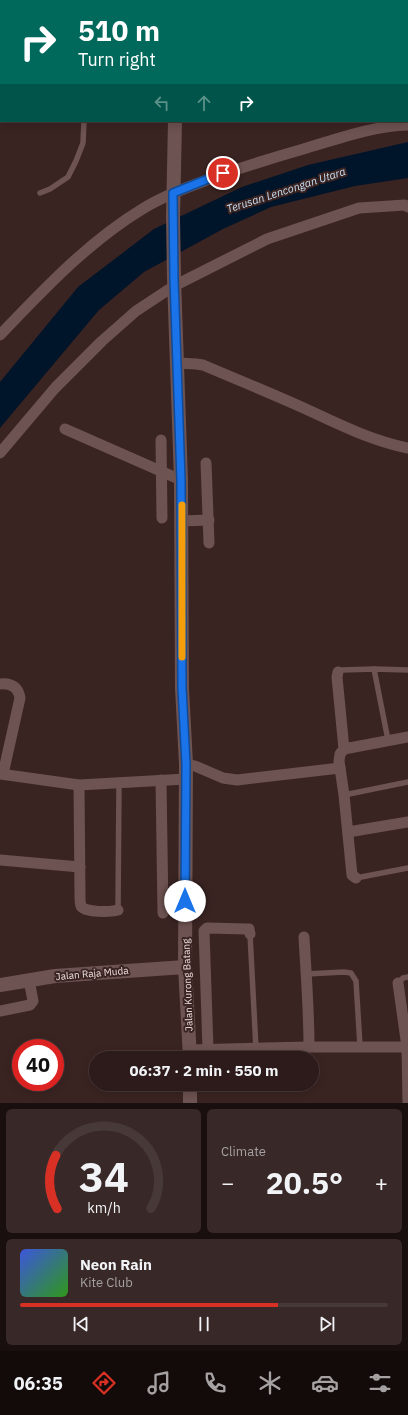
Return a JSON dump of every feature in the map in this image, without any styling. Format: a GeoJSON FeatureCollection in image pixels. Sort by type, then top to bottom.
{"type":"FeatureCollection","features":[{"type":"Feature","properties":{"kind":"street","name":"Jalan Kurong Batang"},"geometry":{"type":"LineString","coordinates":[[175,122],[173,217],[182,521],[182,688],[186,764],[185,967],[189,1051]]}},
{"type":"Feature","properties":{"kind":"street"},"geometry":{"type":"LineString","coordinates":[[0,335],[55,279],[104,236],[144,208],[173,193],[236,168],[392,123],[408,125]]}},
{"type":"Feature","properties":{"kind":"street"},"geometry":{"type":"LineString","coordinates":[[0,453],[55,388],[102,341],[136,311],[174,283],[267,239],[359,208],[405,205],[408,207]]}},
{"type":"Feature","properties":{"kind":"street"},"geometry":{"type":"LineString","coordinates":[[178,363],[203,366],[338,424],[358,431],[366,436],[408,448]]}},
{"type":"Feature","properties":{"kind":"street"},"geometry":{"type":"LineString","coordinates":[[65,429],[181,480]]}},
{"type":"Feature","properties":{"kind":"street"},"geometry":{"type":"LineString","coordinates":[[161,440],[162,518]]}},
{"type":"Feature","properties":{"kind":"street"},"geometry":{"type":"LineString","coordinates":[[206,463],[209,543]]}},
{"type":"Feature","properties":{"kind":"street"},"geometry":{"type":"LineString","coordinates":[[182,521],[209,520]]}},
{"type":"Feature","properties":{"kind":"street"},"geometry":{"type":"LineString","coordinates":[[338,672],[337,677],[344,749]]}},
{"type":"Feature","properties":{"kind":"street"},"geometry":{"type":"LineString","coordinates":[[0,684],[10,684],[14,686],[19,691],[20,698],[2,774],[79,785],[186,779]]}},
{"type":"Feature","properties":{"kind":"street"},"geometry":{"type":"LineString","coordinates":[[356,878],[352,875],[339,760],[340,754],[344,749],[408,737]]}},
{"type":"Feature","properties":{"kind":"street"},"geometry":{"type":"LineString","coordinates":[[186,764],[208,771],[223,778],[237,780],[340,768]]}},
{"type":"Feature","properties":{"kind":"street"},"geometry":{"type":"LineString","coordinates":[[161,780],[163,913]]}},
{"type":"Feature","properties":{"kind":"street"},"geometry":{"type":"LineString","coordinates":[[79,785],[82,906],[84,909],[91,911],[112,912],[118,910]]}},
{"type":"Feature","properties":{"kind":"street"},"geometry":{"type":"LineString","coordinates":[[348,832],[408,822]]}},
{"type":"Feature","properties":{"kind":"street"},"geometry":{"type":"LineString","coordinates":[[0,860],[80,868]]}},
{"type":"Feature","properties":{"kind":"street"},"geometry":{"type":"LineString","coordinates":[[208,1049],[204,930],[207,928],[249,929],[250,934]]}},
{"type":"Feature","properties":{"kind":"street"},"geometry":{"type":"LineString","coordinates":[[304,937],[309,1047]]}},
{"type":"Feature","properties":{"kind":"street","name":"Jalan Raja Muda"},"geometry":{"type":"LineString","coordinates":[[0,985],[55,976],[185,967]]}},
{"type":"Feature","properties":{"kind":"street"},"geometry":{"type":"LineString","coordinates":[[0,1011],[30,1005],[33,1001],[29,980]]}},
{"type":"Feature","properties":{"kind":"street"},"geometry":{"type":"LineString","coordinates":[[398,983],[408,1047],[408,1103]]}},
{"type":"Feature","properties":{"kind":"street"},"geometry":{"type":"LineString","coordinates":[[200,1051],[208,1049],[360,1046],[408,1047]]}},
{"type":"Feature","properties":{"kind":"street"},"geometry":{"type":"LineString","coordinates":[[190,1091],[190,1103]]}},
{"type":"Feature","properties":{"kind":"lane"},"geometry":{"type":"LineString","coordinates":[[40,193],[68,178],[83,143],[84,122]]}},
{"type":"Feature","properties":{"kind":"lane"},"geometry":{"type":"LineString","coordinates":[[374,669],[388,740]]}},
{"type":"Feature","properties":{"kind":"lane"},"geometry":{"type":"LineString","coordinates":[[338,672],[342,670],[374,669],[408,670]]}},
{"type":"Feature","properties":{"kind":"lane"},"geometry":{"type":"LineString","coordinates":[[344,795],[408,782]]}},
{"type":"Feature","properties":{"kind":"lane"},"geometry":{"type":"LineString","coordinates":[[118,910],[119,783]]}},
{"type":"Feature","properties":{"kind":"lane"},"geometry":{"type":"LineString","coordinates":[[356,878],[408,868]]}},
{"type":"Feature","properties":{"kind":"lane"},"geometry":{"type":"LineString","coordinates":[[250,934],[256,1049]]}},
{"type":"Feature","properties":{"kind":"lane"},"geometry":{"type":"LineString","coordinates":[[306,974],[350,973],[356,981],[360,1046]]}},
{"type":"Feature","properties":{"kind":"lane"},"geometry":{"type":"LineString","coordinates":[[398,983],[403,978],[408,977]]}},
{"type":"Feature","properties":{"kind":"water","name":"Terusan Lencongan Utara"},"geometry":{"type":"Polygon","coordinates":[[[408,142],[408,178],[355,186],[271,207],[223,229],[144,272],[99,310],[0,428],[0,382],[78,287],[154,229],[242,187],[308,165],[408,142]]]}},
{"type":"Feature","properties":{"kind":"slow traffic"},"geometry":{"type":"LineString","coordinates":[[182,505],[182,657]]}},
{"type":"Feature","properties":{"kind":"route"},"geometry":{"type":"LineString","coordinates":[[185,901],[186,764],[182,688],[181,480],[174,279],[173,193],[223,173]]}}]}
